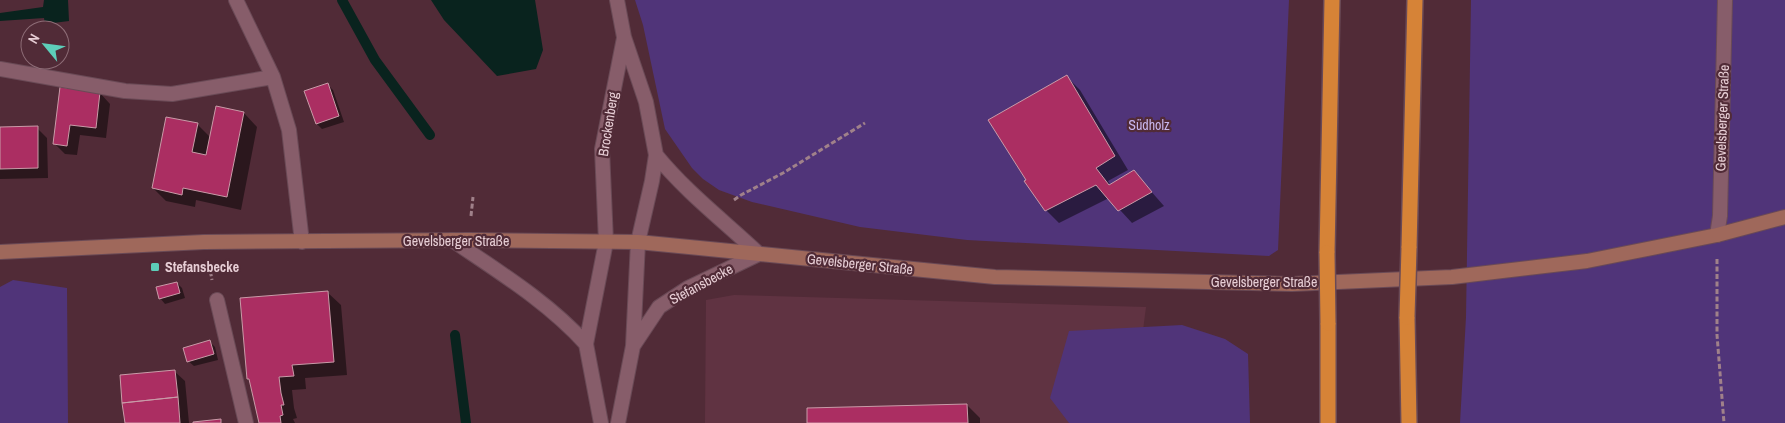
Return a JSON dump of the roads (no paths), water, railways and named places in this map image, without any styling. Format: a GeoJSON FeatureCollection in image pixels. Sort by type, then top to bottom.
{"type":"FeatureCollection","features":[{"type":"Feature","properties":{"kind":"highway"},"geometry":{"type":"LineString","coordinates":[[1328,423],[1327,253],[1332,0]]}},
{"type":"Feature","properties":{"kind":"highway"},"geometry":{"type":"LineString","coordinates":[[1409,423],[1407,318],[1416,0]]}},
{"type":"Feature","properties":{"kind":"main road","name":"Gevelsberger Straße"},"geometry":{"type":"LineString","coordinates":[[0,252],[204,242],[452,240],[638,242],[995,277],[1292,284],[1452,278],[1587,261],[1717,235],[1785,217]]}},
{"type":"Feature","properties":{"kind":"street"},"geometry":{"type":"LineString","coordinates":[[236,0],[274,77],[289,130],[302,242]]}},
{"type":"Feature","properties":{"kind":"street","name":"Brockenberg"},"geometry":{"type":"LineString","coordinates":[[617,0],[624,37],[646,102],[656,155],[638,242]]}},
{"type":"Feature","properties":{"kind":"street","name":"Gevelsberger Straße"},"geometry":{"type":"LineString","coordinates":[[1717,235],[1720,206],[1725,0]]}},
{"type":"Feature","properties":{"kind":"street","name":"Brockenberg"},"geometry":{"type":"LineString","coordinates":[[606,242],[602,149],[624,37]]}},
{"type":"Feature","properties":{"kind":"street"},"geometry":{"type":"LineString","coordinates":[[0,70],[125,91],[172,94],[274,77]]}},
{"type":"Feature","properties":{"kind":"street"},"geometry":{"type":"LineString","coordinates":[[656,155],[688,192],[759,254]]}},
{"type":"Feature","properties":{"kind":"street"},"geometry":{"type":"LineString","coordinates":[[452,240],[536,298],[572,328],[586,344]]}},
{"type":"Feature","properties":{"kind":"street"},"geometry":{"type":"LineString","coordinates":[[601,423],[586,344],[606,242]]}},
{"type":"Feature","properties":{"kind":"street","name":"Stefansbecke"},"geometry":{"type":"LineString","coordinates":[[618,423],[633,346],[638,242]]}},
{"type":"Feature","properties":{"kind":"street","name":"Stefansbecke"},"geometry":{"type":"LineString","coordinates":[[633,346],[659,307],[688,288],[759,254]]}},
{"type":"Feature","properties":{"kind":"street"},"geometry":{"type":"LineString","coordinates":[[216,300],[246,423]]}},
{"type":"Feature","properties":{"kind":"waterway","name":"Stefansbecke"},"geometry":{"type":"LineString","coordinates":[[342,0],[375,60],[430,135]]}},
{"type":"Feature","properties":{"kind":"waterway","name":"Stefansbecke"},"geometry":{"type":"LineString","coordinates":[[455,335],[466,423]]}},
{"type":"Feature","properties":{"kind":"place","name":"Stefansbecke"},"geometry":{"type":"Point","coordinates":[155,267]}},
{"type":"Feature","properties":{"kind":"park label","name":"Südholz"},"geometry":{"type":"Point","coordinates":[1149,125]}}]}
